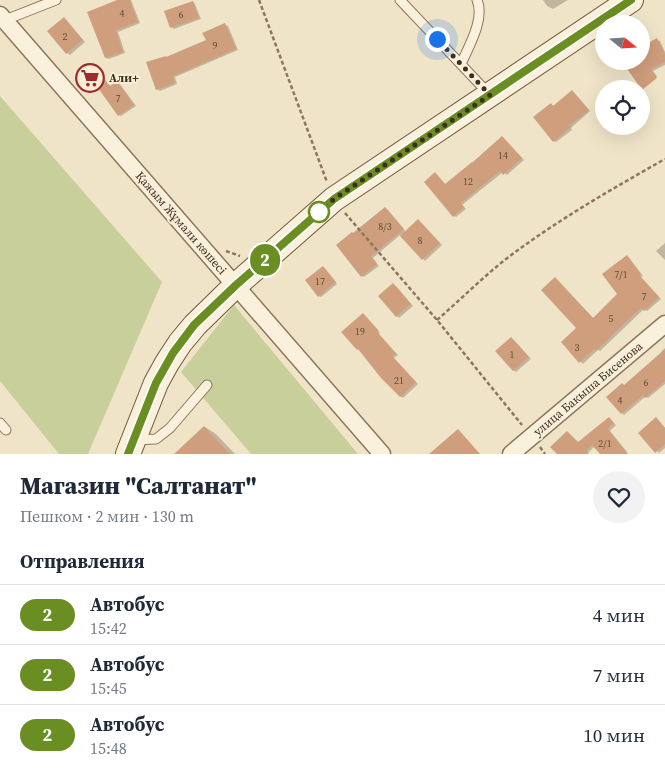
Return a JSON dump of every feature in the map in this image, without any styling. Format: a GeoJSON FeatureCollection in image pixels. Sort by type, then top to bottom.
{"type":"FeatureCollection","features":[{"type":"Feature","properties":{"kind":"main road"},"geometry":{"type":"LineString","coordinates":[[132,449],[156,383],[167,363],[194,325],[236,285],[334,199],[631,0]]}},
{"type":"Feature","properties":{"kind":"street","name":"Қажым Жұмали көшесі"},"geometry":{"type":"LineString","coordinates":[[2,17],[382,454]]}},
{"type":"Feature","properties":{"kind":"street","name":"улица Бакыша Бисенова"},"geometry":{"type":"LineString","coordinates":[[511,454],[665,324]]}},
{"type":"Feature","properties":{"kind":"lane"},"geometry":{"type":"LineString","coordinates":[[2,17],[56,0]]}},
{"type":"Feature","properties":{"kind":"lane"},"geometry":{"type":"LineString","coordinates":[[400,0],[490,95]]}},
{"type":"Feature","properties":{"kind":"lane"},"geometry":{"type":"LineString","coordinates":[[462,64],[478,24],[480,13],[477,0]]}},
{"type":"Feature","properties":{"kind":"lane"},"geometry":{"type":"LineString","coordinates":[[132,449],[156,439],[170,428],[207,385]]}},
{"type":"Feature","properties":{"kind":"path"},"geometry":{"type":"LineString","coordinates":[[259,0],[334,199],[532,436]]}},
{"type":"Feature","properties":{"kind":"path"},"geometry":{"type":"LineString","coordinates":[[437,320],[505,260],[546,231],[590,202],[665,159]]}},
{"type":"Feature","properties":{"kind":"green space"},"geometry":{"type":"Polygon","coordinates":[[[0,96],[162,282],[88,454],[59,454],[0,381],[0,96]]]}},
{"type":"Feature","properties":{"kind":"green space"},"geometry":{"type":"Polygon","coordinates":[[[234,305],[358,454],[251,454],[181,372],[234,305]]]}},
{"type":"Feature","properties":{"kind":"building"},"geometry":{"type":"Polygon","coordinates":[[[117,0],[130,0],[138,22],[116,30],[123,52],[105,58],[87,12],[117,0]]]}},
{"type":"Feature","properties":{"kind":"building"},"geometry":{"type":"Polygon","coordinates":[[[193,1],[199,18],[170,28],[164,11],[193,1]]]}},
{"type":"Feature","properties":{"kind":"building"},"geometry":{"type":"Polygon","coordinates":[[[64,17],[83,40],[66,54],[47,31],[64,17]]]}},
{"type":"Feature","properties":{"kind":"building"},"geometry":{"type":"Polygon","coordinates":[[[225,23],[236,49],[173,76],[175,83],[156,90],[146,62],[166,57],[206,40],[202,33],[225,23]]]}},
{"type":"Feature","properties":{"kind":"building"},"geometry":{"type":"Polygon","coordinates":[[[657,38],[665,54],[665,62],[651,69],[657,78],[650,84],[650,80],[635,80],[628,70],[650,70],[650,42],[657,38]]]}},
{"type":"Feature","properties":{"kind":"building"},"geometry":{"type":"Polygon","coordinates":[[[92,65],[110,86],[117,81],[134,105],[118,116],[96,85],[87,92],[75,78],[92,65]]]}},
{"type":"Feature","properties":{"kind":"building"},"geometry":{"type":"Polygon","coordinates":[[[572,90],[589,110],[553,142],[533,117],[551,103],[553,106],[572,90]]]}},
{"type":"Feature","properties":{"kind":"building"},"geometry":{"type":"Polygon","coordinates":[[[502,136],[522,158],[503,175],[500,171],[461,203],[464,207],[453,217],[424,182],[435,172],[445,184],[502,136]]]}},
{"type":"Feature","properties":{"kind":"building"},"geometry":{"type":"Polygon","coordinates":[[[385,207],[404,229],[371,256],[377,264],[361,277],[336,245],[385,207]]]}},
{"type":"Feature","properties":{"kind":"building"},"geometry":{"type":"Polygon","coordinates":[[[418,219],[440,243],[422,260],[400,236],[418,219]]]}},
{"type":"Feature","properties":{"kind":"building"},"geometry":{"type":"Polygon","coordinates":[[[627,255],[641,274],[639,275],[659,297],[644,311],[641,308],[597,350],[595,349],[579,363],[561,342],[576,328],[541,290],[555,277],[593,318],[617,294],[602,274],[627,255]]]}},
{"type":"Feature","properties":{"kind":"building"},"geometry":{"type":"Polygon","coordinates":[[[323,266],[336,282],[318,297],[305,280],[323,266]]]}},
{"type":"Feature","properties":{"kind":"building"},"geometry":{"type":"Polygon","coordinates":[[[393,283],[411,304],[396,317],[378,296],[393,283]]]}},
{"type":"Feature","properties":{"kind":"building"},"geometry":{"type":"Polygon","coordinates":[[[363,313],[396,354],[392,356],[416,382],[400,397],[341,332],[363,313]]]}},
{"type":"Feature","properties":{"kind":"building"},"geometry":{"type":"Polygon","coordinates":[[[511,337],[529,357],[513,371],[495,351],[511,337]]]}},
{"type":"Feature","properties":{"kind":"building"},"geometry":{"type":"Polygon","coordinates":[[[665,349],[665,381],[645,398],[643,395],[621,414],[606,397],[622,383],[624,385],[665,349]]]}},
{"type":"Feature","properties":{"kind":"building"},"geometry":{"type":"Polygon","coordinates":[[[609,417],[614,423],[608,429],[628,454],[600,454],[592,445],[586,451],[589,454],[557,454],[550,447],[567,431],[578,442],[609,417]]]}},
{"type":"Feature","properties":{"kind":"building"},"geometry":{"type":"Polygon","coordinates":[[[656,417],[665,428],[665,444],[655,453],[638,433],[656,417]]]}},
{"type":"Feature","properties":{"kind":"building"},"geometry":{"type":"Polygon","coordinates":[[[204,426],[230,454],[174,454],[204,426]]]}},
{"type":"Feature","properties":{"kind":"building"},"geometry":{"type":"Polygon","coordinates":[[[458,429],[480,454],[429,454],[458,429]]]}},
{"type":"Feature","properties":{"kind":"bus line","name":"2"},"geometry":{"type":"LineString","coordinates":[[128,454],[156,383],[173,353],[194,325],[236,285],[334,199],[631,0]]}},
{"type":"Feature","properties":{"kind":"place","name":"Али+"},"geometry":{"type":"Point","coordinates":[90,78]}},
{"type":"Feature","properties":{"kind":"route"},"geometry":{"type":"LineString","coordinates":[[319,212],[334,199],[490,95],[437,39]]}}]}
